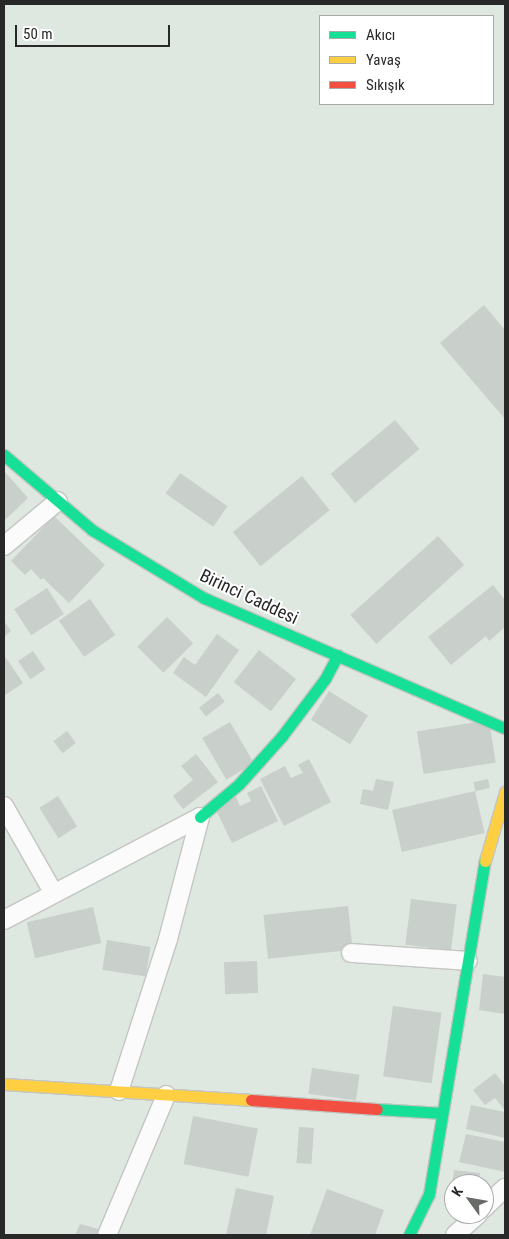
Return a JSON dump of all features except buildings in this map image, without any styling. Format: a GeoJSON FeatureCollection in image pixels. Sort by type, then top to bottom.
{"type":"FeatureCollection","features":[{"type":"Feature","properties":{"kind":"street","name":"Birinci Caddesi"},"geometry":{"type":"LineString","coordinates":[[4,455],[92,530],[204,598],[505,728]]}},
{"type":"Feature","properties":{"kind":"street"},"geometry":{"type":"LineString","coordinates":[[4,546],[58,501]]}},
{"type":"Feature","properties":{"kind":"street"},"geometry":{"type":"LineString","coordinates":[[4,920],[53,892],[200,817],[240,784],[282,736],[325,679],[338,655]]}},
{"type":"Feature","properties":{"kind":"street"},"geometry":{"type":"LineString","coordinates":[[409,1235],[429,1194],[484,869],[505,792]]}},
{"type":"Feature","properties":{"kind":"street"},"geometry":{"type":"LineString","coordinates":[[4,806],[53,892]]}},
{"type":"Feature","properties":{"kind":"street"},"geometry":{"type":"LineString","coordinates":[[119,1091],[168,939],[200,817]]}},
{"type":"Feature","properties":{"kind":"street"},"geometry":{"type":"LineString","coordinates":[[351,953],[468,960]]}},
{"type":"Feature","properties":{"kind":"street"},"geometry":{"type":"LineString","coordinates":[[4,1084],[442,1113]]}},
{"type":"Feature","properties":{"kind":"street"},"geometry":{"type":"LineString","coordinates":[[106,1235],[166,1095]]}},
{"type":"Feature","properties":{"kind":"street"},"geometry":{"type":"LineString","coordinates":[[494,1198],[505,1188]]}},
{"type":"Feature","properties":{"kind":"street"},"geometry":{"type":"LineString","coordinates":[[460,1234],[469,1224]]}},
{"type":"Feature","properties":{"kind":"traffic: fast"},"geometry":{"type":"LineString","coordinates":[[4,455],[92,530],[204,598],[505,728]]}},
{"type":"Feature","properties":{"kind":"traffic: fast"},"geometry":{"type":"LineString","coordinates":[[200,817],[239,784],[282,736],[325,679],[338,655]]}},
{"type":"Feature","properties":{"kind":"traffic: fast"},"geometry":{"type":"LineString","coordinates":[[409,1235],[429,1194],[485,861]]}},
{"type":"Feature","properties":{"kind":"traffic: fast"},"geometry":{"type":"LineString","coordinates":[[377,1109],[442,1113]]}},
{"type":"Feature","properties":{"kind":"traffic: slow"},"geometry":{"type":"LineString","coordinates":[[485,861],[505,792]]}},
{"type":"Feature","properties":{"kind":"traffic: slow"},"geometry":{"type":"LineString","coordinates":[[4,1084],[251,1100]]}},
{"type":"Feature","properties":{"kind":"traffic: jam"},"geometry":{"type":"LineString","coordinates":[[251,1100],[377,1109]]}}]}
